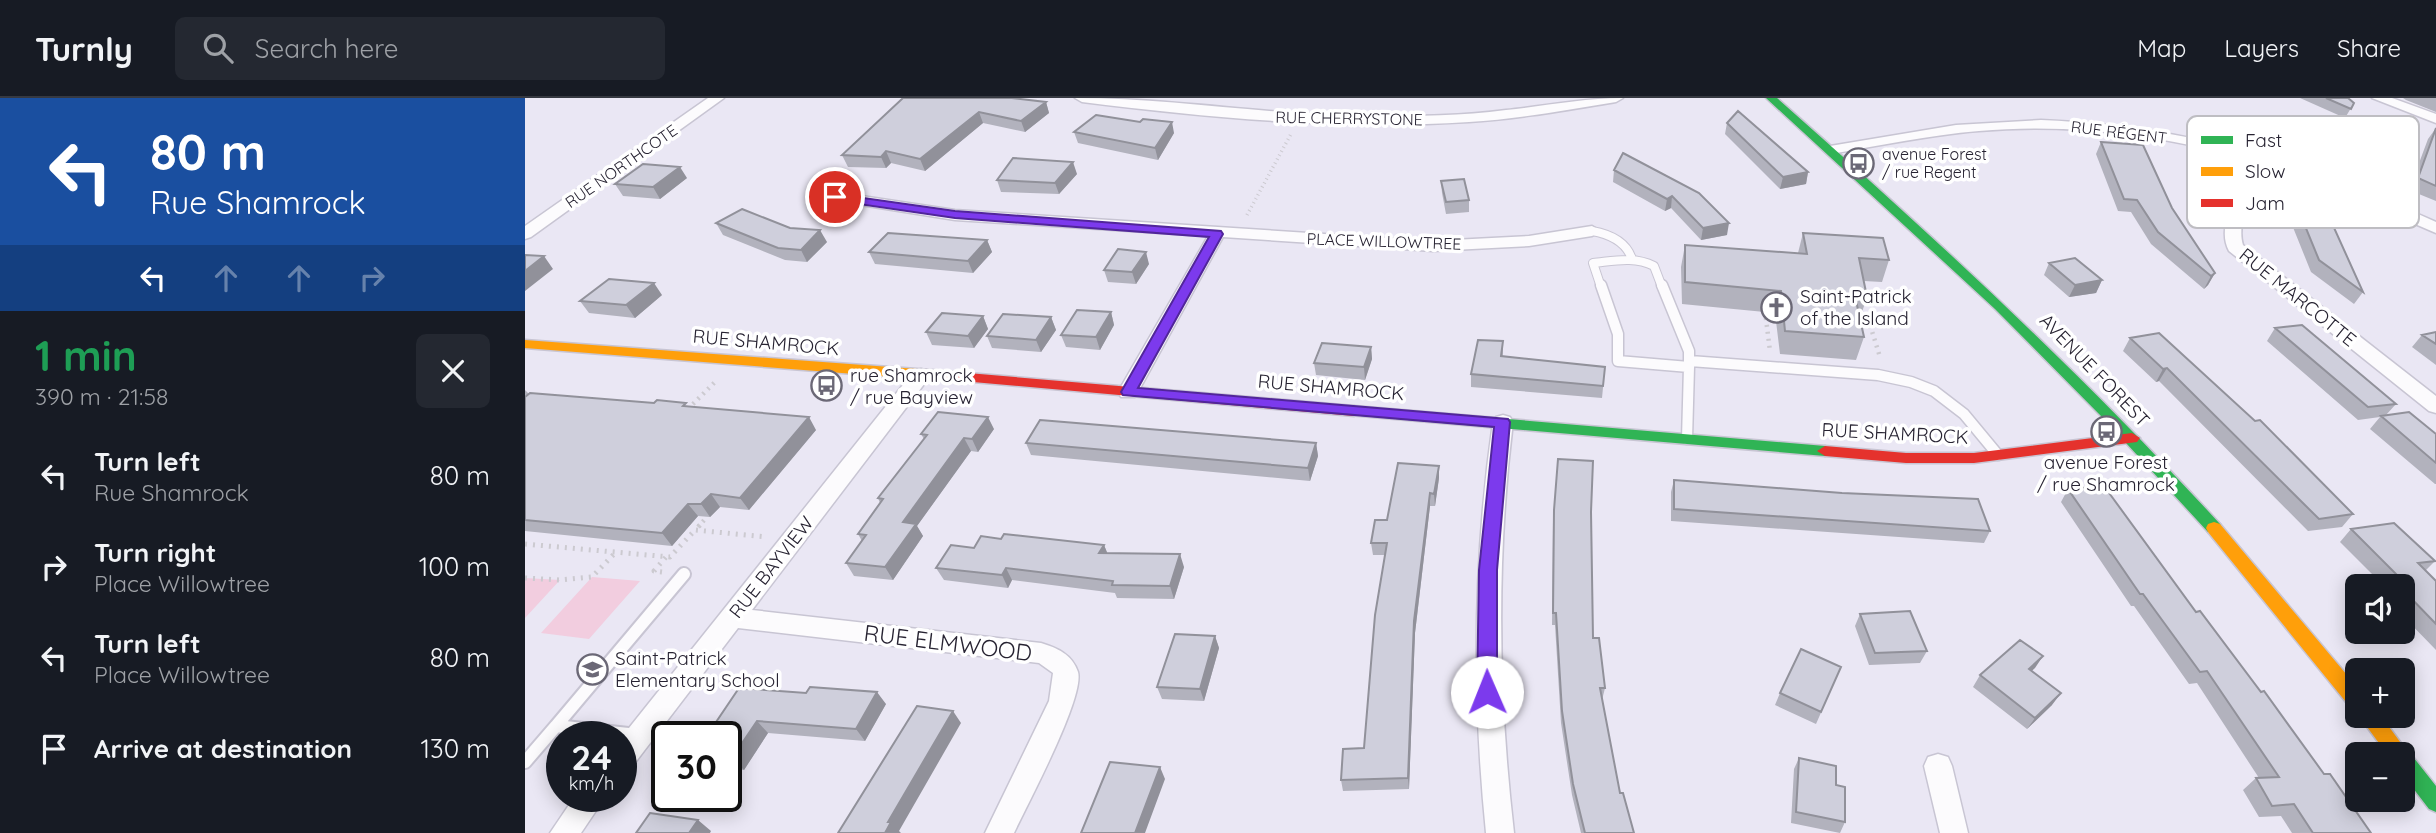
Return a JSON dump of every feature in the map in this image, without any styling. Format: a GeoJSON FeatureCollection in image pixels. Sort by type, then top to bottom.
{"type":"FeatureCollection","features":[{"type":"Feature","properties":{"kind":"street","name":"RUE NORTHCOTE"},"geometry":{"type":"LineString","coordinates":[[525,234],[717,98]]}},
{"type":"Feature","properties":{"kind":"street","name":"RUE CHERRYSTONE"},"geometry":{"type":"LineString","coordinates":[[1082,98],[1287,118],[1362,120],[1471,118],[1616,98]]}},
{"type":"Feature","properties":{"kind":"street"},"geometry":{"type":"LineString","coordinates":[[1515,98],[1525,110]]}},
{"type":"Feature","properties":{"kind":"street","name":"AVENUE FOREST"},"geometry":{"type":"LineString","coordinates":[[1771,98],[2008,312],[2132,438],[2264,587],[2345,686]]}},
{"type":"Feature","properties":{"kind":"street"},"geometry":{"type":"LineString","coordinates":[[2379,98],[2436,119]]}},
{"type":"Feature","properties":{"kind":"street","name":"RUE RÉGENT"},"geometry":{"type":"LineString","coordinates":[[1830,150],[1974,127],[2049,125],[2148,135],[2187,143]]}},
{"type":"Feature","properties":{"kind":"street","name":"PLACE WILLOWTREE"},"geometry":{"type":"LineString","coordinates":[[835,197],[955,215],[1433,246],[1529,241],[1592,231]]}},
{"type":"Feature","properties":{"kind":"street","name":"RUE RÉGENT"},"geometry":{"type":"LineString","coordinates":[[2419,221],[2436,228]]}},
{"type":"Feature","properties":{"kind":"street","name":"RUE MARCOTTE"},"geometry":{"type":"LineString","coordinates":[[2232,228],[2231,241],[2235,247],[2436,406]]}},
{"type":"Feature","properties":{"kind":"street"},"geometry":{"type":"LineString","coordinates":[[1128,392],[1217,234]]}},
{"type":"Feature","properties":{"kind":"street","name":"RUE SHAMROCK"},"geometry":{"type":"LineString","coordinates":[[525,344],[1503,422],[1906,458],[1998,455],[2132,438]]}},
{"type":"Feature","properties":{"kind":"street","name":"RUE BAYVIEW"},"geometry":{"type":"LineString","coordinates":[[637,739],[921,375]]}},
{"type":"Feature","properties":{"kind":"street"},"geometry":{"type":"LineString","coordinates":[[1500,833],[1487,692],[1486,625],[1491,533],[1503,422]]}},
{"type":"Feature","properties":{"kind":"street","name":"RUE ELMWOOD"},"geometry":{"type":"LineString","coordinates":[[731,617],[1019,650],[1056,659],[1065,668],[1067,684],[1062,701],[999,833]]}},
{"type":"Feature","properties":{"kind":"street"},"geometry":{"type":"LineString","coordinates":[[2378,728],[2390,742]]}},
{"type":"Feature","properties":{"kind":"street"},"geometry":{"type":"LineString","coordinates":[[1938,766],[1954,833]]}},
{"type":"Feature","properties":{"kind":"street"},"geometry":{"type":"LineString","coordinates":[[2415,775],[2436,802]]}},
{"type":"Feature","properties":{"kind":"street"},"geometry":{"type":"LineString","coordinates":[[564,833],[580,812]]}},
{"type":"Feature","properties":{"kind":"lane"},"geometry":{"type":"LineString","coordinates":[[1592,231],[1608,235],[1624,246],[1632,259]]}},
{"type":"Feature","properties":{"kind":"lane"},"geometry":{"type":"LineString","coordinates":[[1687,439],[1690,364],[1654,265],[1632,259],[1593,263],[1618,334],[1618,361],[1690,364],[1878,375],[1911,382],[1934,391],[1964,414],[1998,455]]}},
{"type":"Feature","properties":{"kind":"lane"},"geometry":{"type":"LineString","coordinates":[[560,721],[684,574]]}},
{"type":"Feature","properties":{"kind":"lane"},"geometry":{"type":"LineString","coordinates":[[525,762],[546,738]]}},
{"type":"Feature","properties":{"kind":"path"},"geometry":{"type":"LineString","coordinates":[[1241,225],[1297,124]]}},
{"type":"Feature","properties":{"kind":"path"},"geometry":{"type":"LineString","coordinates":[[1855,298],[1871,328],[1883,367]]}},
{"type":"Feature","properties":{"kind":"path"},"geometry":{"type":"LineString","coordinates":[[683,414],[719,378]]}},
{"type":"Feature","properties":{"kind":"path"},"geometry":{"type":"LineString","coordinates":[[525,544],[670,557],[707,517]]}},
{"type":"Feature","properties":{"kind":"path"},"geometry":{"type":"LineString","coordinates":[[695,530],[770,537]]}},
{"type":"Feature","properties":{"kind":"path"},"geometry":{"type":"LineString","coordinates":[[525,578],[559,580],[592,576],[616,552]]}},
{"type":"Feature","properties":{"kind":"shaded area"},"geometry":{"type":"Polygon","coordinates":[[[592,577],[640,581],[589,639],[541,633],[592,577]]]}},
{"type":"Feature","properties":{"kind":"shaded area"},"geometry":{"type":"Polygon","coordinates":[[[525,578],[560,580],[525,618],[525,578]]]}},
{"type":"Feature","properties":{"kind":"building"},"geometry":{"type":"Polygon","coordinates":[[[903,98],[1012,98],[1046,102],[1021,121],[979,112],[920,159],[886,151],[881,157],[842,155],[903,98]]]}},
{"type":"Feature","properties":{"kind":"building"},"geometry":{"type":"Polygon","coordinates":[[[2326,98],[2348,98],[2354,103],[2351,109],[2326,98]]]}},
{"type":"Feature","properties":{"kind":"building"},"geometry":{"type":"Polygon","coordinates":[[[1738,111],[1808,172],[1783,177],[1727,123],[1738,111]]]}},
{"type":"Feature","properties":{"kind":"building"},"geometry":{"type":"Polygon","coordinates":[[[1096,115],[1140,122],[1143,119],[1172,122],[1155,148],[1074,132],[1096,115]]]}},
{"type":"Feature","properties":{"kind":"building"},"geometry":{"type":"Polygon","coordinates":[[[2436,128],[2436,186],[2419,178],[2436,128]]]}},
{"type":"Feature","properties":{"kind":"building"},"geometry":{"type":"Polygon","coordinates":[[[2101,142],[2143,145],[2172,208],[2215,273],[2211,276],[2158,232],[2137,200],[2124,199],[2101,142]]]}},
{"type":"Feature","properties":{"kind":"building"},"geometry":{"type":"Polygon","coordinates":[[[1623,153],[1699,193],[1729,223],[1703,228],[1672,196],[1667,199],[1614,170],[1623,153]]]}},
{"type":"Feature","properties":{"kind":"building"},"geometry":{"type":"Polygon","coordinates":[[[1013,158],[1073,162],[1055,183],[997,180],[1013,158]]]}},
{"type":"Feature","properties":{"kind":"building"},"geometry":{"type":"Polygon","coordinates":[[[643,164],[680,167],[653,187],[615,184],[643,164]]]}},
{"type":"Feature","properties":{"kind":"building"},"geometry":{"type":"Polygon","coordinates":[[[1464,179],[1469,200],[1446,202],[1441,181],[1464,179]]]}},
{"type":"Feature","properties":{"kind":"building"},"geometry":{"type":"Polygon","coordinates":[[[742,209],[790,228],[820,230],[801,250],[778,248],[716,223],[742,209]]]}},
{"type":"Feature","properties":{"kind":"building"},"geometry":{"type":"Polygon","coordinates":[[[2306,228],[2334,228],[2363,292],[2319,260],[2306,228]]]}},
{"type":"Feature","properties":{"kind":"building"},"geometry":{"type":"Polygon","coordinates":[[[888,233],[987,240],[968,261],[869,252],[888,233]]]}},
{"type":"Feature","properties":{"kind":"building"},"geometry":{"type":"Polygon","coordinates":[[[1803,233],[1883,238],[1889,260],[1859,258],[1867,297],[1855,296],[1864,337],[1785,331],[1781,291],[1685,282],[1685,245],[1807,254],[1803,233]]]}},
{"type":"Feature","properties":{"kind":"building"},"geometry":{"type":"Polygon","coordinates":[[[1118,249],[1146,252],[1132,272],[1104,270],[1118,249]]]}},
{"type":"Feature","properties":{"kind":"building"},"geometry":{"type":"Polygon","coordinates":[[[525,255],[544,256],[525,271],[525,255]]]}},
{"type":"Feature","properties":{"kind":"building"},"geometry":{"type":"Polygon","coordinates":[[[2075,258],[2102,280],[2075,285],[2049,263],[2075,258]]]}},
{"type":"Feature","properties":{"kind":"building"},"geometry":{"type":"Polygon","coordinates":[[[609,279],[654,283],[626,305],[580,301],[609,279]]]}},
{"type":"Feature","properties":{"kind":"building"},"geometry":{"type":"Polygon","coordinates":[[[1077,310],[1111,312],[1096,337],[1061,335],[1077,310]]]}},
{"type":"Feature","properties":{"kind":"building"},"geometry":{"type":"Polygon","coordinates":[[[942,313],[983,316],[968,336],[926,332],[942,313]]]}},
{"type":"Feature","properties":{"kind":"building"},"geometry":{"type":"Polygon","coordinates":[[[1003,314],[1051,317],[1036,340],[987,336],[1003,314]]]}},
{"type":"Feature","properties":{"kind":"building"},"geometry":{"type":"Polygon","coordinates":[[[2302,325],[2396,404],[2368,407],[2275,328],[2302,325]]]}},
{"type":"Feature","properties":{"kind":"building"},"geometry":{"type":"Polygon","coordinates":[[[2436,332],[2436,344],[2422,335],[2436,332]]]}},
{"type":"Feature","properties":{"kind":"building"},"geometry":{"type":"Polygon","coordinates":[[[2159,333],[2255,421],[2260,420],[2353,514],[2319,519],[2167,368],[2163,369],[2130,338],[2159,333]]]}},
{"type":"Feature","properties":{"kind":"building"},"geometry":{"type":"Polygon","coordinates":[[[1478,340],[1503,341],[1501,356],[1605,367],[1603,386],[1471,374],[1478,340]]]}},
{"type":"Feature","properties":{"kind":"building"},"geometry":{"type":"Polygon","coordinates":[[[1322,343],[1371,347],[1364,367],[1314,363],[1322,343]]]}},
{"type":"Feature","properties":{"kind":"building"},"geometry":{"type":"Polygon","coordinates":[[[530,393],[654,403],[657,400],[686,403],[683,406],[809,417],[740,498],[711,494],[701,504],[688,504],[662,533],[525,520],[525,397],[530,393]]]}},
{"type":"Feature","properties":{"kind":"building"},"geometry":{"type":"Polygon","coordinates":[[[938,412],[988,417],[972,439],[964,438],[903,522],[916,524],[885,567],[846,563],[866,535],[858,534],[883,499],[878,498],[927,435],[921,434],[938,412]]]}},
{"type":"Feature","properties":{"kind":"building"},"geometry":{"type":"Polygon","coordinates":[[[2409,412],[2436,434],[2436,463],[2381,416],[2409,412]]]}},
{"type":"Feature","properties":{"kind":"building"},"geometry":{"type":"Polygon","coordinates":[[[1040,420],[1316,443],[1308,468],[1026,443],[1040,420]]]}},
{"type":"Feature","properties":{"kind":"building"},"geometry":{"type":"Polygon","coordinates":[[[1558,459],[1593,461],[1593,638],[1599,638],[1605,688],[1600,688],[1620,793],[1623,793],[1634,833],[1585,833],[1573,784],[1562,711],[1556,613],[1553,613],[1554,510],[1558,459]]]}},
{"type":"Feature","properties":{"kind":"building"},"geometry":{"type":"Polygon","coordinates":[[[1398,463],[1439,466],[1434,494],[1430,493],[1414,621],[1408,778],[1341,780],[1343,749],[1364,748],[1375,615],[1387,543],[1371,543],[1375,520],[1387,520],[1398,463]]]}},
{"type":"Feature","properties":{"kind":"building"},"geometry":{"type":"Polygon","coordinates":[[[1674,480],[1842,493],[1978,499],[1990,531],[1674,509],[1674,480]]]}},
{"type":"Feature","properties":{"kind":"building"},"geometry":{"type":"Polygon","coordinates":[[[2104,486],[2196,612],[2200,611],[2261,692],[2264,691],[2324,774],[2330,774],[2345,796],[2345,812],[2356,812],[2371,833],[2313,833],[2294,804],[2272,806],[2256,778],[2279,777],[2207,671],[2200,672],[2143,594],[2140,594],[2068,489],[2104,486]]]}},
{"type":"Feature","properties":{"kind":"building"},"geometry":{"type":"Polygon","coordinates":[[[2394,523],[2435,561],[2418,563],[2436,581],[2436,624],[2415,602],[2415,574],[2396,574],[2351,529],[2394,523]]]}},
{"type":"Feature","properties":{"kind":"building"},"geometry":{"type":"Polygon","coordinates":[[[1004,534],[1104,545],[1099,553],[1180,554],[1170,586],[1112,585],[1113,581],[1006,568],[1002,575],[936,568],[951,545],[974,548],[981,536],[1001,539],[1004,534]]]}},
{"type":"Feature","properties":{"kind":"building"},"geometry":{"type":"Polygon","coordinates":[[[1910,611],[1927,651],[1875,653],[1860,614],[1910,611]]]}},
{"type":"Feature","properties":{"kind":"building"},"geometry":{"type":"Polygon","coordinates":[[[1175,634],[1215,636],[1200,689],[1157,687],[1175,634]]]}},
{"type":"Feature","properties":{"kind":"building"},"geometry":{"type":"Polygon","coordinates":[[[2020,640],[2043,656],[2029,669],[2061,693],[2035,718],[1980,675],[2020,640]]]}},
{"type":"Feature","properties":{"kind":"building"},"geometry":{"type":"Polygon","coordinates":[[[1801,649],[1841,667],[1821,712],[1780,693],[1801,649]]]}},
{"type":"Feature","properties":{"kind":"building"},"geometry":{"type":"Polygon","coordinates":[[[810,687],[877,692],[856,729],[757,721],[742,743],[742,721],[717,721],[739,688],[806,693],[810,687]]]}},
{"type":"Feature","properties":{"kind":"building"},"geometry":{"type":"Polygon","coordinates":[[[917,706],[953,711],[888,822],[891,822],[885,833],[838,833],[917,706]]]}},
{"type":"Feature","properties":{"kind":"building"},"geometry":{"type":"Polygon","coordinates":[[[1799,758],[1836,766],[1836,785],[1845,787],[1845,822],[1796,812],[1799,758]]]}},
{"type":"Feature","properties":{"kind":"building"},"geometry":{"type":"Polygon","coordinates":[[[1110,762],[1160,767],[1135,833],[1081,833],[1110,762]]]}},
{"type":"Feature","properties":{"kind":"building"},"geometry":{"type":"Polygon","coordinates":[[[650,813],[698,820],[689,833],[636,833],[650,813]]]}},
{"type":"Feature","properties":{"kind":"traffic: fast"},"geometry":{"type":"LineString","coordinates":[[1771,98],[1999,306],[2109,415],[2214,528]]}},
{"type":"Feature","properties":{"kind":"traffic: fast"},"geometry":{"type":"LineString","coordinates":[[1354,411],[1825,451]]}},
{"type":"Feature","properties":{"kind":"traffic: fast"},"geometry":{"type":"LineString","coordinates":[[2415,775],[2436,802]]}},
{"type":"Feature","properties":{"kind":"traffic: slow"},"geometry":{"type":"LineString","coordinates":[[525,344],[944,376]]}},
{"type":"Feature","properties":{"kind":"traffic: slow"},"geometry":{"type":"LineString","coordinates":[[2214,528],[2345,686]]}},
{"type":"Feature","properties":{"kind":"traffic: slow"},"geometry":{"type":"LineString","coordinates":[[2378,728],[2390,742]]}},
{"type":"Feature","properties":{"kind":"traffic: jam"},"geometry":{"type":"LineString","coordinates":[[944,376],[1354,411]]}},
{"type":"Feature","properties":{"kind":"traffic: jam"},"geometry":{"type":"LineString","coordinates":[[1825,451],[1906,458],[1974,458],[2132,438]]}},
{"type":"Feature","properties":{"kind":"place","name":"avenue Forest / rue Regent"},"geometry":{"type":"Point","coordinates":[1859,163]}},
{"type":"Feature","properties":{"kind":"place","name":"Saint-Patrick of the Island"},"geometry":{"type":"Point","coordinates":[1777,307]}},
{"type":"Feature","properties":{"kind":"place","name":"rue Shamrock / rue Bayview"},"geometry":{"type":"Point","coordinates":[827,386]}},
{"type":"Feature","properties":{"kind":"place","name":"avenue Forest / rue Shamrock"},"geometry":{"type":"Point","coordinates":[2106,431]}},
{"type":"Feature","properties":{"kind":"place","name":"Saint-Patrick Elementary School"},"geometry":{"type":"Point","coordinates":[592,669]}},
{"type":"Feature","properties":{"kind":"route"},"geometry":{"type":"LineString","coordinates":[[835,197],[955,215],[1217,234],[1128,392],[1503,422],[1488,570],[1487,692]]}}]}
